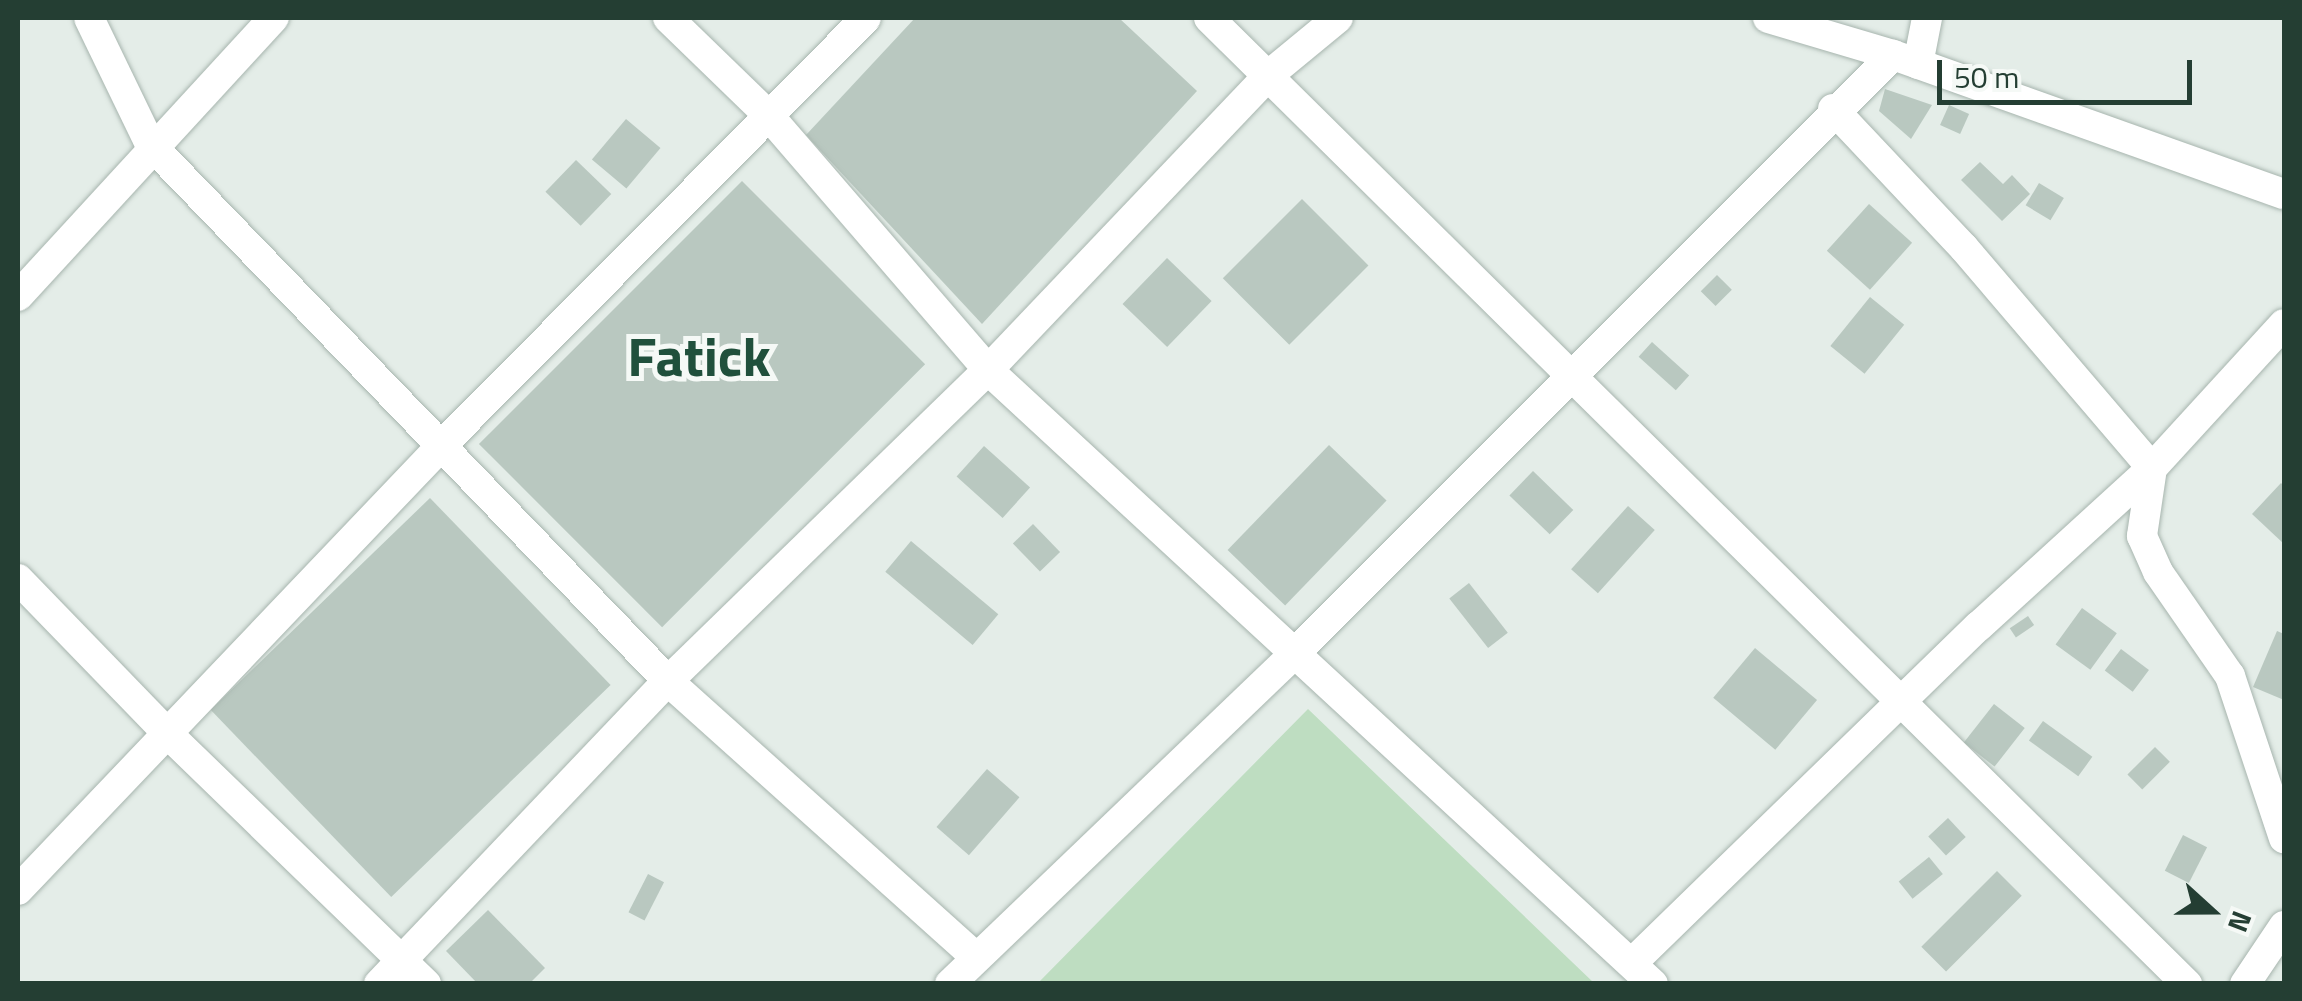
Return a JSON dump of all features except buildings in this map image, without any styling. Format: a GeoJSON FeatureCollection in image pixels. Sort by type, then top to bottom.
{"type":"FeatureCollection","features":[{"type":"Feature","properties":{"kind":"street"},"geometry":{"type":"LineString","coordinates":[[89,18],[150,144],[668,681],[975,956]]}},
{"type":"Feature","properties":{"kind":"street"},"geometry":{"type":"LineString","coordinates":[[18,296],[150,144],[274,18]]}},
{"type":"Feature","properties":{"kind":"street"},"geometry":{"type":"LineString","coordinates":[[668,18],[769,116],[988,370],[1643,973],[1901,703],[2152,468],[2284,324]]}},
{"type":"Feature","properties":{"kind":"street"},"geometry":{"type":"LineString","coordinates":[[18,890],[443,444],[866,18]]}},
{"type":"Feature","properties":{"kind":"street"},"geometry":{"type":"LineString","coordinates":[[1209,18],[1270,74],[1568,375],[2187,984]]}},
{"type":"Feature","properties":{"kind":"street"},"geometry":{"type":"LineString","coordinates":[[379,984],[668,681],[988,370],[1270,74],[1338,18]]}},
{"type":"Feature","properties":{"kind":"street"},"geometry":{"type":"LineString","coordinates":[[1768,18],[1905,59],[2284,194]]}},
{"type":"Feature","properties":{"kind":"street"},"geometry":{"type":"LineString","coordinates":[[950,984],[1294,654],[1833,109],[1905,59],[1927,18]]}},
{"type":"Feature","properties":{"kind":"street"},"geometry":{"type":"LineString","coordinates":[[1833,109],[1964,248],[2152,468],[2142,536],[2158,572],[2230,676],[2284,838]]}},
{"type":"Feature","properties":{"kind":"street"},"geometry":{"type":"LineString","coordinates":[[18,579],[168,736],[426,984]]}},
{"type":"Feature","properties":{"kind":"street"},"geometry":{"type":"LineString","coordinates":[[2244,984],[2284,926]]}},
{"type":"Feature","properties":{"kind":"green space"},"geometry":{"type":"Polygon","coordinates":[[[1308,709],[1594,983],[1038,983],[1308,709]]]}},
{"type":"Feature","properties":{"kind":"district","name":"Fatick"},"geometry":{"type":"Point","coordinates":[699,356]}}]}
